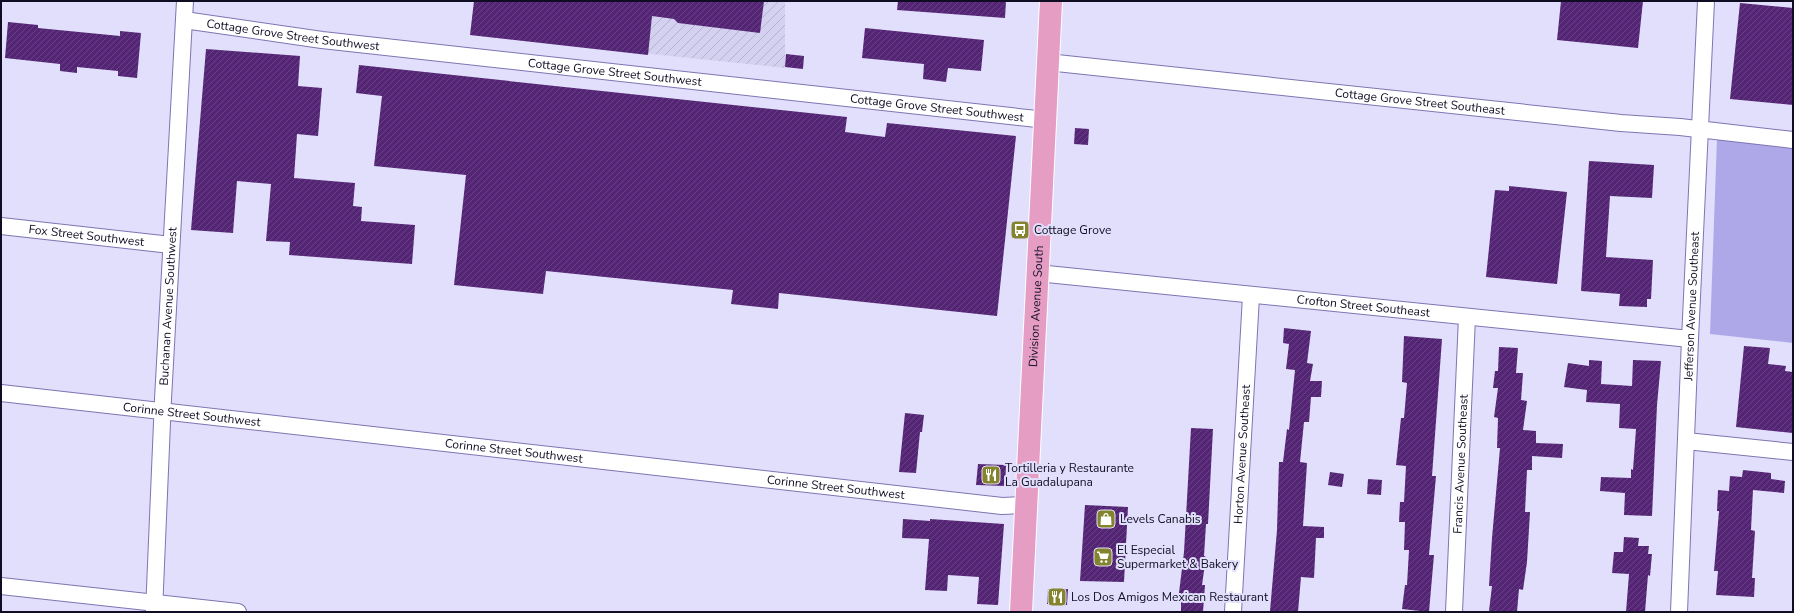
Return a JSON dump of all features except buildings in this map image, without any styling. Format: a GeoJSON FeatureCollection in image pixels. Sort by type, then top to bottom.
{"type":"FeatureCollection","features":[{"type":"Feature","properties":{"kind":"main road","name":"Division Avenue South"},"geometry":{"type":"LineString","coordinates":[[1020,612],[1046,120],[1050,1]]}},
{"type":"Feature","properties":{"kind":"street","name":"Buchanan Avenue Southwest"},"geometry":{"type":"LineString","coordinates":[[154,608],[162,411],[185,1]]}},
{"type":"Feature","properties":{"kind":"street","name":"Jefferson Avenue Southeast"},"geometry":{"type":"LineString","coordinates":[[1679,612],[1706,1]]}},
{"type":"Feature","properties":{"kind":"street","name":"Cottage Grove Street Southwest"},"geometry":{"type":"LineString","coordinates":[[184,20],[322,40],[1046,120]]}},
{"type":"Feature","properties":{"kind":"street","name":"Cottage Grove Street Southeast"},"geometry":{"type":"LineString","coordinates":[[1047,62],[1621,124],[1700,129],[1793,140]]}},
{"type":"Feature","properties":{"kind":"street","name":"Fox Street Southwest"},"geometry":{"type":"LineString","coordinates":[[1,226],[171,245]]}},
{"type":"Feature","properties":{"kind":"street","name":"Crofton Street Southeast"},"geometry":{"type":"LineString","coordinates":[[1037,273],[1252,296],[1690,339]]}},
{"type":"Feature","properties":{"kind":"street","name":"Horton Avenue Southeast"},"geometry":{"type":"LineString","coordinates":[[1233,612],[1252,296]]}},
{"type":"Feature","properties":{"kind":"street","name":"Francis Avenue Southeast"},"geometry":{"type":"LineString","coordinates":[[1454,612],[1467,317]]}},
{"type":"Feature","properties":{"kind":"street","name":"Corinne Street Southwest"},"geometry":{"type":"LineString","coordinates":[[1,393],[986,504],[1026,505]]}},
{"type":"Feature","properties":{"kind":"street"},"geometry":{"type":"LineString","coordinates":[[1686,441],[1793,452]]}},
{"type":"Feature","properties":{"kind":"street"},"geometry":{"type":"LineString","coordinates":[[1,586],[154,608],[238,612]]}},
{"type":"Feature","properties":{"kind":"shaded area"},"geometry":{"type":"Polygon","coordinates":[[[475,1],[785,1],[785,68],[470,35],[475,1]]]}},
{"type":"Feature","properties":{"kind":"shaded area"},"geometry":{"type":"Polygon","coordinates":[[[1717,138],[1793,147],[1793,343],[1710,334],[1717,138]]]}},
{"type":"Feature","properties":{"kind":"place","name":"Cottage Grove"},"geometry":{"type":"Point","coordinates":[1020,230]}},
{"type":"Feature","properties":{"kind":"place","name":"Tortilleria y Restaurante La Guadalupana"},"geometry":{"type":"Point","coordinates":[991,475]}},
{"type":"Feature","properties":{"kind":"place","name":"Levels Canabis"},"geometry":{"type":"Point","coordinates":[1106,519]}},
{"type":"Feature","properties":{"kind":"place","name":"El Especial Supermarket & Bakery"},"geometry":{"type":"Point","coordinates":[1103,557]}},
{"type":"Feature","properties":{"kind":"place","name":"Los Dos Amigos Mexican Restaurant"},"geometry":{"type":"Point","coordinates":[1057,597]}}]}
